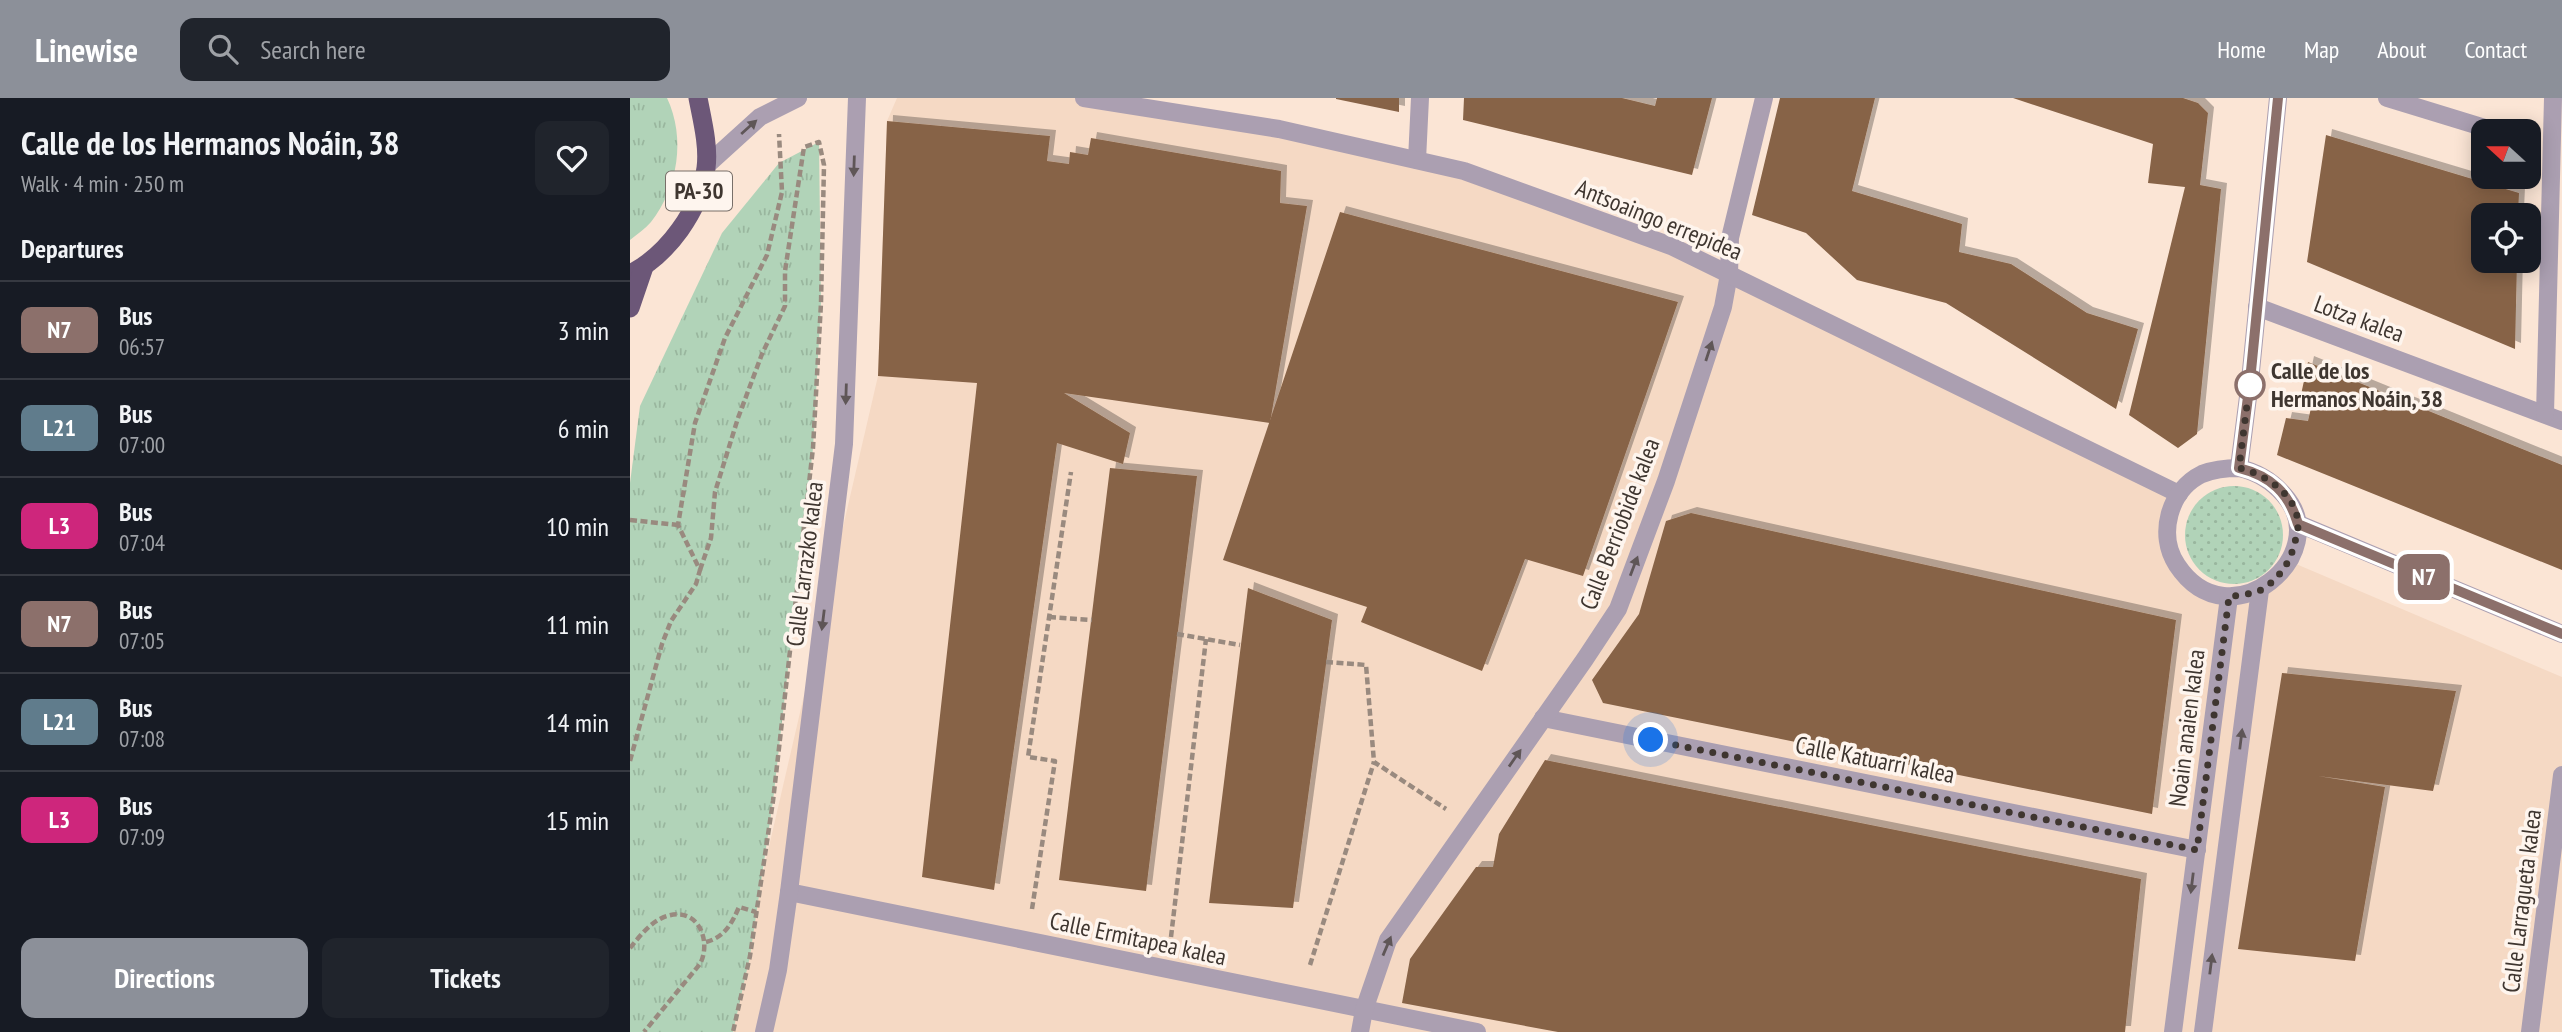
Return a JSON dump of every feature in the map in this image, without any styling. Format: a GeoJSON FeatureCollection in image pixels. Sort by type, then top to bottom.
{"type":"FeatureCollection","features":[{"type":"Feature","properties":{"kind":"highway","name":"PA-30"},"geometry":{"type":"LineString","coordinates":[[630,308],[637,271],[681,231],[703,184],[706,165],[698,98]]}},
{"type":"Feature","properties":{"kind":"street"},"geometry":{"type":"LineString","coordinates":[[706,165],[760,117],[798,98]]}},
{"type":"Feature","properties":{"kind":"street","name":"Calle Larrazko kalea"},"geometry":{"type":"LineString","coordinates":[[764,1032],[778,970],[789,892],[844,444],[857,98]]}},
{"type":"Feature","properties":{"kind":"street","name":"Antsoaingo errepidea"},"geometry":{"type":"LineString","coordinates":[[1084,98],[1139,102],[1279,129],[1417,160],[1464,171],[1586,214],[1671,246],[2179,494]]}},
{"type":"Feature","properties":{"kind":"street"},"geometry":{"type":"LineString","coordinates":[[1417,160],[1420,98]]}},
{"type":"Feature","properties":{"kind":"street","name":"Calle Berriobide kalea"},"geometry":{"type":"LineString","coordinates":[[1360,1032],[1364,1010],[1388,940],[1618,609],[1666,481],[1723,307],[1730,238],[1764,98]]}},
{"type":"Feature","properties":{"kind":"street"},"geometry":{"type":"LineString","coordinates":[[2239,468],[2278,98]]}},
{"type":"Feature","properties":{"kind":"street"},"geometry":{"type":"LineString","coordinates":[[2387,98],[2471,124]]}},
{"type":"Feature","properties":{"kind":"street"},"geometry":{"type":"LineString","coordinates":[[2545,414],[2553,98]]}},
{"type":"Feature","properties":{"kind":"street","name":"Lotza kalea"},"geometry":{"type":"LineString","coordinates":[[2257,307],[2562,421]]}},
{"type":"Feature","properties":{"kind":"street"},"geometry":{"type":"LineString","coordinates":[[2239,468],[2252,471],[2275,484],[2292,504],[2298,524],[2289,561],[2275,579],[2260,590],[2229,597],[2204,592],[2186,579],[2171,556],[2166,534],[2169,514],[2179,494],[2199,476],[2217,469],[2239,468]]}},
{"type":"Feature","properties":{"kind":"street"},"geometry":{"type":"LineString","coordinates":[[2298,524],[2562,634]]}},
{"type":"Feature","properties":{"kind":"street"},"geometry":{"type":"LineString","coordinates":[[2203,1032],[2260,590]]}},
{"type":"Feature","properties":{"kind":"street","name":"Noain anaien kalea"},"geometry":{"type":"LineString","coordinates":[[2173,1032],[2229,597]]}},
{"type":"Feature","properties":{"kind":"street","name":"Calle Katuarri kalea"},"geometry":{"type":"LineString","coordinates":[[1544,718],[2197,850]]}},
{"type":"Feature","properties":{"kind":"street","name":"Calle Larragueta kalea"},"geometry":{"type":"LineString","coordinates":[[2530,1032],[2562,775]]}},
{"type":"Feature","properties":{"kind":"street","name":"Calle Ermitapea kalea"},"geometry":{"type":"LineString","coordinates":[[789,892],[1477,1032]]}},
{"type":"Feature","properties":{"kind":"path"},"geometry":{"type":"LineString","coordinates":[[630,761],[662,644],[671,621],[696,584],[712,538],[715,492],[738,418],[762,354],[785,306],[785,271],[804,147],[820,142],[824,165],[821,303],[813,448],[773,801],[750,956],[733,1032]]}},
{"type":"Feature","properties":{"kind":"path"},"geometry":{"type":"LineString","coordinates":[[700,570],[678,525],[695,423],[725,338],[767,256],[782,192],[779,163]]}},
{"type":"Feature","properties":{"kind":"path"},"geometry":{"type":"LineString","coordinates":[[1032,909],[1055,761],[1028,757],[1071,472]]}},
{"type":"Feature","properties":{"kind":"path"},"geometry":{"type":"LineString","coordinates":[[630,520],[678,525]]}},
{"type":"Feature","properties":{"kind":"path"},"geometry":{"type":"LineString","coordinates":[[1049,617],[1091,620]]}},
{"type":"Feature","properties":{"kind":"path"},"geometry":{"type":"LineString","coordinates":[[1177,634],[1240,645]]}},
{"type":"Feature","properties":{"kind":"path"},"geometry":{"type":"LineString","coordinates":[[1171,937],[1206,639]]}},
{"type":"Feature","properties":{"kind":"path"},"geometry":{"type":"LineString","coordinates":[[1310,965],[1374,762],[1366,666],[1326,662]]}},
{"type":"Feature","properties":{"kind":"path"},"geometry":{"type":"LineString","coordinates":[[1374,762],[1446,809]]}},
{"type":"Feature","properties":{"kind":"path"},"geometry":{"type":"LineString","coordinates":[[706,942],[716,939],[727,929],[739,907],[757,912]]}},
{"type":"Feature","properties":{"kind":"path"},"geometry":{"type":"LineString","coordinates":[[630,948],[647,928],[665,916],[677,914],[695,920],[706,942],[705,956],[700,964],[644,1032]]}},
{"type":"Feature","properties":{"kind":"shaded area"},"geometry":{"type":"Polygon","coordinates":[[[897,98],[1077,98],[1464,171],[1671,246],[2179,494],[2167,525],[2186,579],[2229,597],[2289,561],[2562,677],[2562,1032],[726,1032],[878,376],[887,121],[897,98]]]}},
{"type":"Feature","properties":{"kind":"green space"},"geometry":{"type":"Polygon","coordinates":[[[630,98],[667,98],[673,113],[677,146],[668,194],[649,225],[630,240],[630,98]]]}},
{"type":"Feature","properties":{"kind":"green space"},"geometry":{"type":"Polygon","coordinates":[[[819,142],[821,303],[813,448],[773,801],[750,956],[733,1032],[630,1032],[630,483],[640,406],[722,233],[779,163],[819,142]]]}},
{"type":"Feature","properties":{"kind":"green space"},"geometry":{"type":"Polygon","coordinates":[[[2234,486],[2253,490],[2268,501],[2279,516],[2283,535],[2279,554],[2268,569],[2253,580],[2234,584],[2215,580],[2200,569],[2189,554],[2185,535],[2189,516],[2200,501],[2215,490],[2234,486]]]}},
{"type":"Feature","properties":{"kind":"building"},"geometry":{"type":"Polygon","coordinates":[[[1399,98],[1399,112],[1336,99],[1399,98]]]}},
{"type":"Feature","properties":{"kind":"building"},"geometry":{"type":"Polygon","coordinates":[[[1464,98],[1622,98],[1655,106],[1657,98],[1712,98],[1692,175],[1463,120],[1464,98]]]}},
{"type":"Feature","properties":{"kind":"building"},"geometry":{"type":"Polygon","coordinates":[[[1780,98],[1875,98],[1852,191],[1962,224],[1959,252],[2011,264],[2087,313],[2138,329],[2116,409],[1946,303],[1857,280],[1806,233],[1752,215],[1780,98]]]}},
{"type":"Feature","properties":{"kind":"building"},"geometry":{"type":"Polygon","coordinates":[[[2013,98],[2183,98],[2198,103],[2208,113],[2200,185],[2221,189],[2197,434],[2178,448],[2129,415],[2185,187],[2148,183],[2153,144],[2013,98]]]}},
{"type":"Feature","properties":{"kind":"building"},"geometry":{"type":"Polygon","coordinates":[[[887,121],[1050,136],[1047,161],[1069,164],[1070,152],[1088,155],[1091,138],[1281,171],[1280,203],[1307,206],[1270,423],[1064,393],[1130,433],[1123,464],[1057,443],[994,890],[922,877],[977,383],[878,376],[887,121]]]}},
{"type":"Feature","properties":{"kind":"building"},"geometry":{"type":"Polygon","coordinates":[[[2326,135],[2471,179],[2471,189],[2506,189],[2519,193],[2519,203],[2471,203],[2471,273],[2517,273],[2515,349],[2307,262],[2326,135]]]}},
{"type":"Feature","properties":{"kind":"building"},"geometry":{"type":"Polygon","coordinates":[[[1340,212],[1678,302],[1583,576],[1525,559],[1482,671],[1361,622],[1367,607],[1223,560],[1340,212]]]}},
{"type":"Feature","properties":{"kind":"building"},"geometry":{"type":"Polygon","coordinates":[[[2308,362],[2562,465],[2562,570],[2277,455],[2286,418],[2308,421],[2311,408],[2299,404],[2308,362]]]}},
{"type":"Feature","properties":{"kind":"building"},"geometry":{"type":"Polygon","coordinates":[[[1110,468],[1197,476],[1146,891],[1059,880],[1110,468]]]}},
{"type":"Feature","properties":{"kind":"building"},"geometry":{"type":"Polygon","coordinates":[[[1691,513],[2176,620],[2152,814],[1603,703],[1592,680],[1639,614],[1666,521],[1691,513]]]}},
{"type":"Feature","properties":{"kind":"building"},"geometry":{"type":"Polygon","coordinates":[[[1248,588],[1332,620],[1293,908],[1209,903],[1248,588]]]}},
{"type":"Feature","properties":{"kind":"building"},"geometry":{"type":"Polygon","coordinates":[[[2282,673],[2456,691],[2433,791],[2318,776],[2385,787],[2355,961],[2238,949],[2282,673]]]}},
{"type":"Feature","properties":{"kind":"building"},"geometry":{"type":"Polygon","coordinates":[[[1545,760],[2141,879],[2125,1032],[1558,1032],[1402,1003],[1410,959],[1476,867],[1493,867],[1499,834],[1545,760]]]}},
{"type":"Feature","properties":{"kind":"bus line","name":"N7"},"geometry":{"type":"LineString","coordinates":[[2278,98],[2239,468],[2252,471],[2275,484],[2292,504],[2298,524],[2562,634]]}},
{"type":"Feature","properties":{"kind":"place","name":"Calle de los Hermanos Noáin, 38"},"geometry":{"type":"Point","coordinates":[2250,385]}},
{"type":"Feature","properties":{"kind":"route"},"geometry":{"type":"LineString","coordinates":[[1651,740],[2197,850],[2229,597],[2260,590],[2275,579],[2289,561],[2298,524],[2292,504],[2275,484],[2252,471],[2239,468],[2250,381],[2250,385]]}}]}
